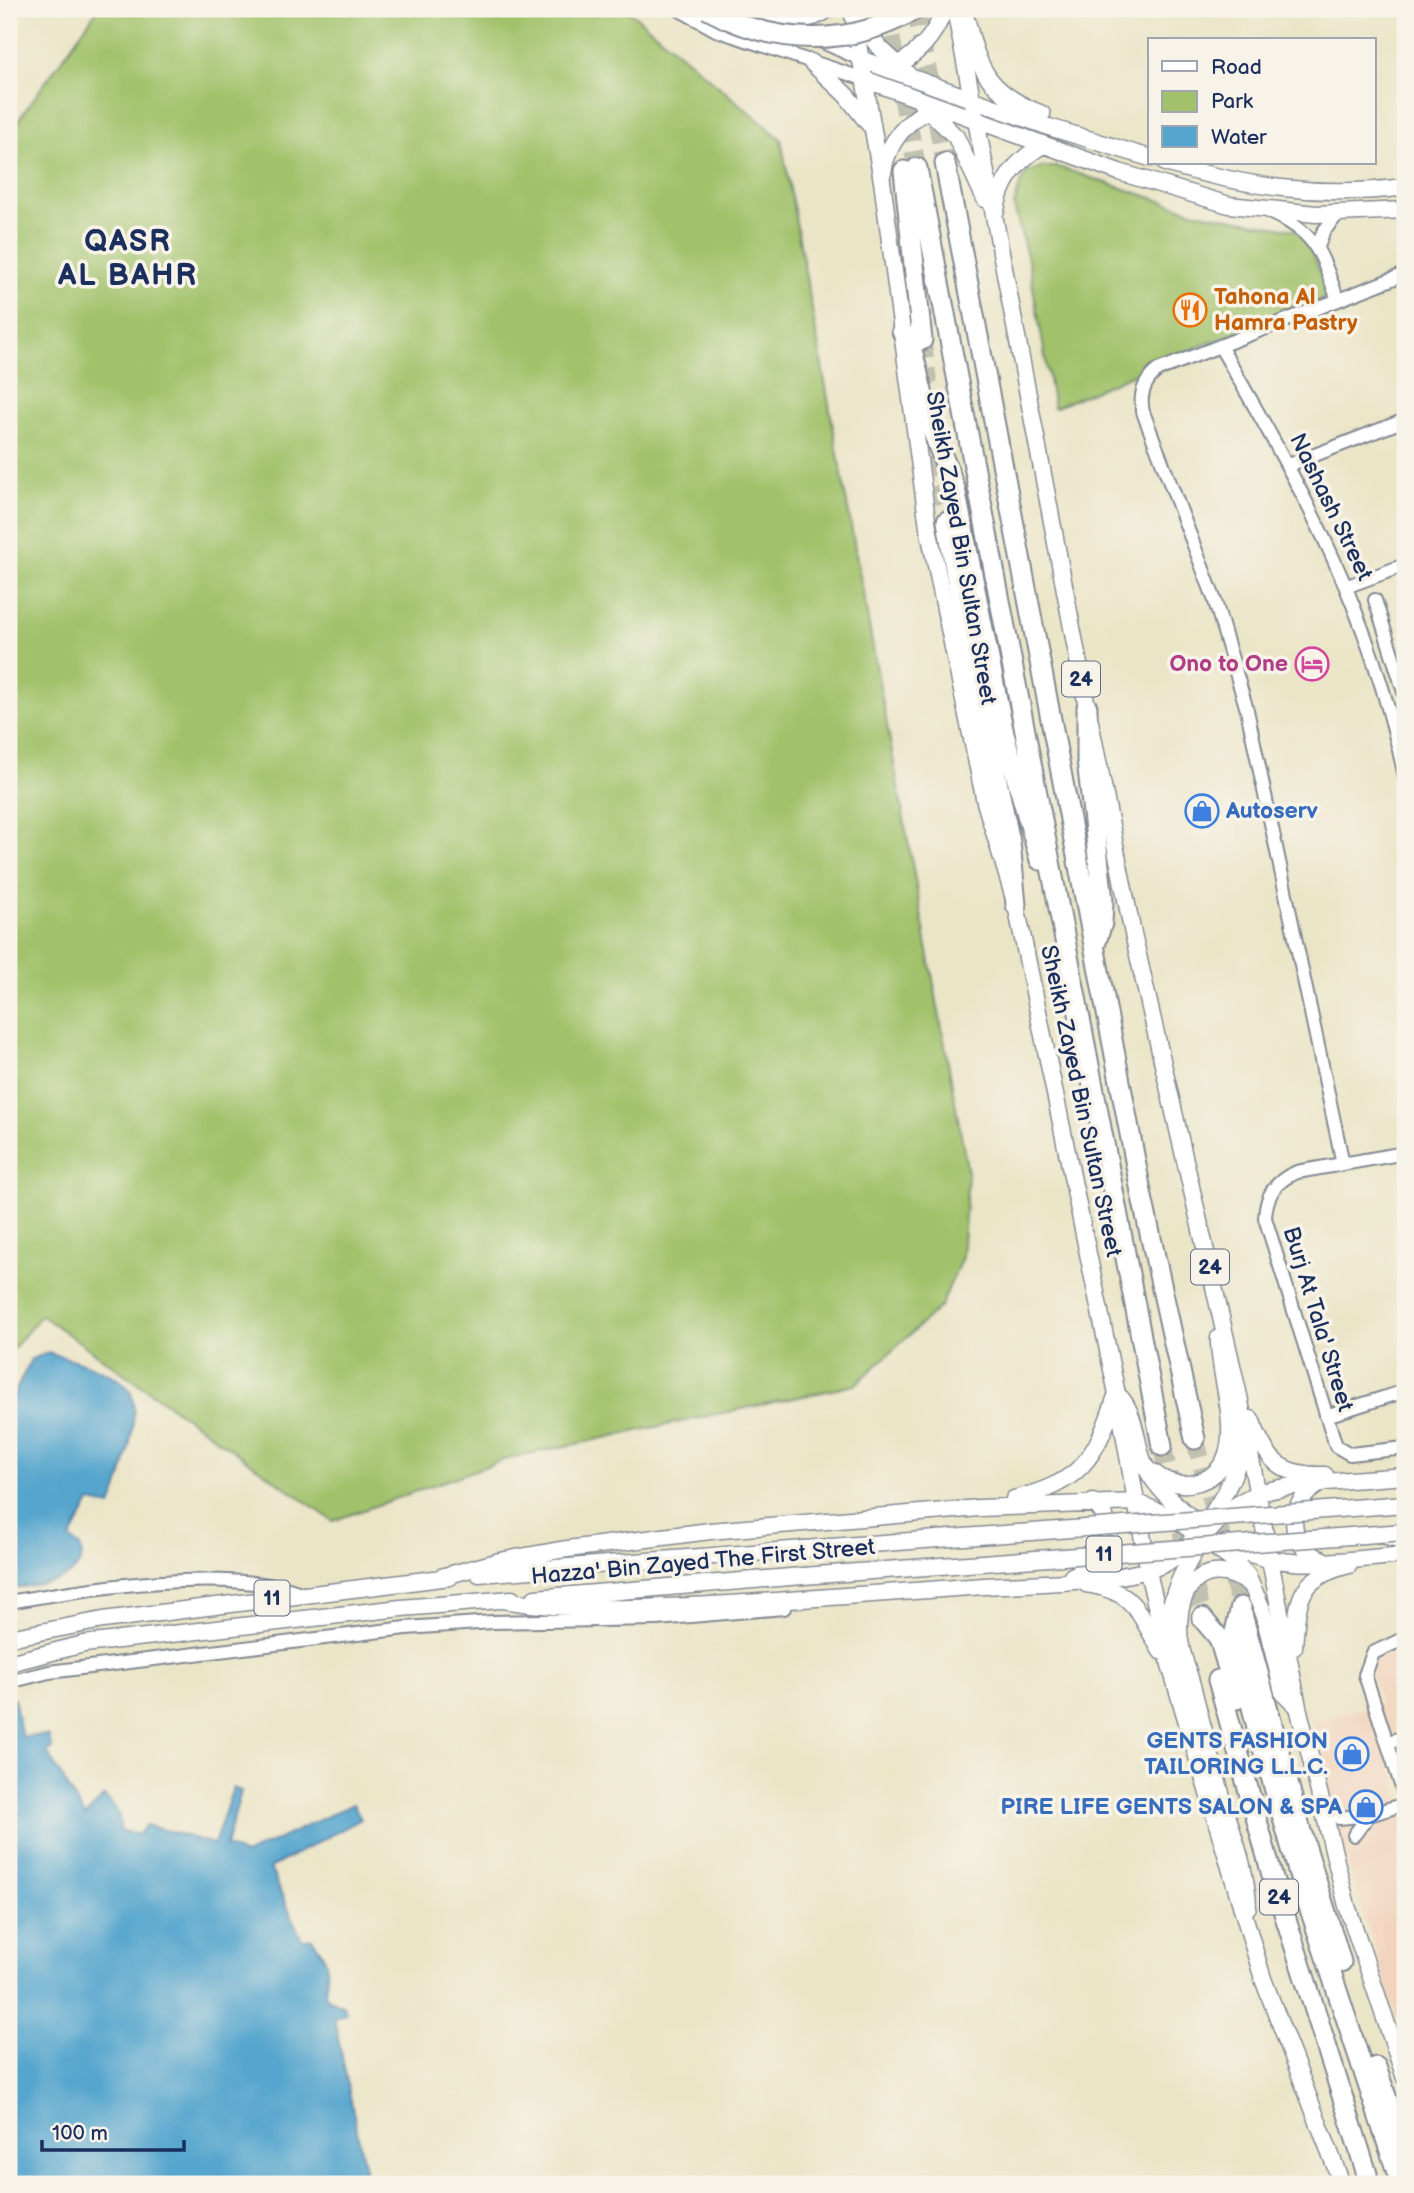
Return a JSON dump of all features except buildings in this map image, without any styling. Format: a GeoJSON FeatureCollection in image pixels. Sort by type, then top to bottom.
{"type":"FeatureCollection","features":[{"type":"Feature","properties":{"kind":"highway"},"geometry":{"type":"LineString","coordinates":[[708,9],[765,32],[812,38],[860,33],[916,9]]}},
{"type":"Feature","properties":{"kind":"highway","name":"Sheikh Zayed Bin Sultan Street"},"geometry":{"type":"LineString","coordinates":[[945,163],[1142,1197],[1195,1439]]}},
{"type":"Feature","properties":{"kind":"highway","name":"Sheikh Zayed Bin Sultan Street"},"geometry":{"type":"LineString","coordinates":[[922,340],[910,169],[1053,881],[1162,1446]]}},
{"type":"Feature","properties":{"kind":"highway"},"geometry":{"type":"LineString","coordinates":[[902,331],[913,354],[930,424],[955,489],[994,686],[1028,828],[1038,856],[1053,881]]}},
{"type":"Feature","properties":{"kind":"highway","name":"24"},"geometry":{"type":"LineString","coordinates":[[947,521],[954,578],[1010,842],[1016,905]]}},
{"type":"Feature","properties":{"kind":"highway"},"geometry":{"type":"LineString","coordinates":[[1087,706],[1086,752],[1103,901],[1102,923],[1094,946]]}},
{"type":"Feature","properties":{"kind":"highway","name":"24"},"geometry":{"type":"LineString","coordinates":[[1401,2184],[1303,1888],[1258,1731],[1234,1636],[1241,1607],[1301,1831],[1405,2152]]}},
{"type":"Feature","properties":{"kind":"highway","name":"24"},"geometry":{"type":"LineString","coordinates":[[1367,2174],[1272,1875],[1202,1618],[1213,1627],[1221,1644],[1328,2006],[1388,2184]]}},
{"type":"Feature","properties":{"kind":"main road"},"geometry":{"type":"LineString","coordinates":[[753,10],[801,19],[819,16],[828,9]]}},
{"type":"Feature","properties":{"kind":"main road"},"geometry":{"type":"LineString","coordinates":[[852,9],[916,98]]}},
{"type":"Feature","properties":{"kind":"main road","name":"Sheikh Zayed Bin Sultan Street"},"geometry":{"type":"LineString","coordinates":[[852,9],[855,58],[864,79],[882,181],[919,470],[950,645],[991,827],[1016,905],[1116,1394],[1148,1570],[1170,1665],[1264,1979],[1342,2184]]}},
{"type":"Feature","properties":{"kind":"main road"},"geometry":{"type":"LineString","coordinates":[[864,79],[892,67],[925,44],[944,9]]}},
{"type":"Feature","properties":{"kind":"main road"},"geometry":{"type":"LineString","coordinates":[[955,9],[972,100]]}},
{"type":"Feature","properties":{"kind":"main road"},"geometry":{"type":"LineString","coordinates":[[965,9],[976,57],[994,87],[1024,107],[1073,125],[1111,146]]}},
{"type":"Feature","properties":{"kind":"main road"},"geometry":{"type":"LineString","coordinates":[[855,58],[892,67],[913,79],[972,100],[1148,157]]}},
{"type":"Feature","properties":{"kind":"main road"},"geometry":{"type":"LineString","coordinates":[[811,62],[846,95],[873,130]]}},
{"type":"Feature","properties":{"kind":"main road"},"geometry":{"type":"LineString","coordinates":[[864,79],[916,98],[933,108],[1192,196],[1265,210],[1338,215],[1405,210]]}},
{"type":"Feature","properties":{"kind":"main road"},"geometry":{"type":"LineString","coordinates":[[913,79],[963,147],[995,216]]}},
{"type":"Feature","properties":{"kind":"main road"},"geometry":{"type":"LineString","coordinates":[[882,181],[886,158],[896,138],[915,118],[933,108],[961,99],[972,100]]}},
{"type":"Feature","properties":{"kind":"main road","name":"24"},"geometry":{"type":"LineString","coordinates":[[972,100],[1132,929],[1239,1396],[1298,1707],[1348,1906],[1405,2078]]}},
{"type":"Feature","properties":{"kind":"main road"},"geometry":{"type":"LineString","coordinates":[[995,216],[1007,178],[1024,158],[1043,145]]}},
{"type":"Feature","properties":{"kind":"main road"},"geometry":{"type":"LineString","coordinates":[[1169,164],[1241,184],[1294,191],[1362,191],[1405,187]]}},
{"type":"Feature","properties":{"kind":"main road"},"geometry":{"type":"LineString","coordinates":[[1144,1463],[1166,1481],[1190,1484],[1213,1474],[1226,1459],[1231,1437],[1219,1356],[1222,1320]]}},
{"type":"Feature","properties":{"kind":"main road"},"geometry":{"type":"LineString","coordinates":[[1116,1394],[1131,1415],[1144,1463],[1165,1494],[1203,1534],[1235,1562],[1253,1586],[1283,1692],[1298,1707]]}},
{"type":"Feature","properties":{"kind":"main road"},"geometry":{"type":"LineString","coordinates":[[979,1508],[1048,1490],[1073,1476],[1099,1445],[1116,1394]]}},
{"type":"Feature","properties":{"kind":"main road"},"geometry":{"type":"LineString","coordinates":[[1239,1396],[1267,1454],[1282,1468],[1310,1476],[1359,1474],[1401,1477]]}},
{"type":"Feature","properties":{"kind":"main road"},"geometry":{"type":"LineString","coordinates":[[1170,1665],[1167,1631],[1171,1599],[1240,1459],[1239,1396]]}},
{"type":"Feature","properties":{"kind":"main road"},"geometry":{"type":"LineString","coordinates":[[502,1600],[607,1610],[840,1597],[1063,1580],[1148,1570],[1176,1557],[1258,1493],[1401,1477]]}},
{"type":"Feature","properties":{"kind":"main road"},"geometry":{"type":"LineString","coordinates":[[1318,1485],[1299,1501],[1293,1525],[1303,1548],[1325,1560]]}},
{"type":"Feature","properties":{"kind":"main road"},"geometry":{"type":"LineString","coordinates":[[1063,1580],[1091,1567],[1105,1550],[1109,1535],[1107,1520],[1093,1502]]}},
{"type":"Feature","properties":{"kind":"main road"},"geometry":{"type":"LineString","coordinates":[[442,1577],[520,1557],[643,1538],[979,1508],[1093,1502],[1135,1502],[1271,1562],[1292,1564],[1405,1555]]}},
{"type":"Feature","properties":{"kind":"main road","name":"Hazza' Bin Zayed The First Street"},"geometry":{"type":"LineString","coordinates":[[9,1638],[103,1620],[442,1577],[1405,1504]]}},
{"type":"Feature","properties":{"kind":"main road","name":"Hazza' Bin Zayed The First Street"},"geometry":{"type":"LineString","coordinates":[[9,1663],[64,1647],[401,1608],[1405,1532]]}},
{"type":"Feature","properties":{"kind":"main road"},"geometry":{"type":"LineString","coordinates":[[1378,1534],[1405,1540]]}},
{"type":"Feature","properties":{"kind":"main road"},"geometry":{"type":"LineString","coordinates":[[1290,1666],[1295,1613],[1307,1587],[1327,1572],[1382,1557]]}},
{"type":"Feature","properties":{"kind":"main road"},"geometry":{"type":"LineString","coordinates":[[1249,1930],[1247,1884],[1212,1762],[1179,1626],[1184,1600],[1200,1576],[1219,1571],[1253,1586]]}},
{"type":"Feature","properties":{"kind":"main road"},"geometry":{"type":"LineString","coordinates":[[1063,1580],[1102,1586],[1129,1598],[1170,1665]]}},
{"type":"Feature","properties":{"kind":"street"},"geometry":{"type":"LineString","coordinates":[[678,9],[716,30],[864,79]]}},
{"type":"Feature","properties":{"kind":"street"},"geometry":{"type":"LineString","coordinates":[[753,10],[855,58]]}},
{"type":"Feature","properties":{"kind":"street"},"geometry":{"type":"LineString","coordinates":[[1265,210],[1294,223],[1318,247],[1338,300]]}},
{"type":"Feature","properties":{"kind":"street"},"geometry":{"type":"LineString","coordinates":[[1318,247],[1327,226],[1338,215]]}},
{"type":"Feature","properties":{"kind":"street"},"geometry":{"type":"LineString","coordinates":[[1343,1164],[1247,710],[1214,598],[1141,405],[1144,385],[1153,374],[1405,274]]}},
{"type":"Feature","properties":{"kind":"street","name":"Nashash Street"},"geometry":{"type":"LineString","coordinates":[[1220,346],[1289,466],[1348,586],[1376,662],[1405,776]]}},
{"type":"Feature","properties":{"kind":"street"},"geometry":{"type":"LineString","coordinates":[[1289,466],[1405,420]]}},
{"type":"Feature","properties":{"kind":"street"},"geometry":{"type":"LineString","coordinates":[[1348,586],[1405,565]]}},
{"type":"Feature","properties":{"kind":"street"},"geometry":{"type":"LineString","coordinates":[[1375,600],[1405,695]]}},
{"type":"Feature","properties":{"kind":"street"},"geometry":{"type":"LineString","coordinates":[[1376,662],[1393,657]]}},
{"type":"Feature","properties":{"kind":"street","name":"Burj At Tala' Street"},"geometry":{"type":"LineString","coordinates":[[1405,1153],[1284,1177],[1276,1185],[1266,1206],[1268,1229],[1333,1439],[1342,1451],[1358,1454],[1405,1448]]}},
{"type":"Feature","properties":{"kind":"street"},"geometry":{"type":"LineString","coordinates":[[1325,1416],[1405,1391]]}},
{"type":"Feature","properties":{"kind":"street"},"geometry":{"type":"LineString","coordinates":[[9,1602],[117,1587],[229,1581],[267,1583],[304,1594]]}},
{"type":"Feature","properties":{"kind":"street"},"geometry":{"type":"LineString","coordinates":[[9,1682],[49,1672],[405,1628],[493,1622],[657,1619],[780,1608],[840,1597]]}},
{"type":"Feature","properties":{"kind":"street"},"geometry":{"type":"LineString","coordinates":[[1405,1638],[1379,1647],[1366,1667],[1368,1683],[1405,1797]]}},
{"type":"Feature","properties":{"kind":"street"},"geometry":{"type":"LineString","coordinates":[[1389,1742],[1405,1737]]}},
{"type":"Feature","properties":{"kind":"street"},"geometry":{"type":"LineString","coordinates":[[1339,1818],[1369,1815],[1405,1804]]}},
{"type":"Feature","properties":{"kind":"street"},"geometry":{"type":"LineString","coordinates":[[1354,1835],[1369,1815]]}},
{"type":"Feature","properties":{"kind":"shaded area"},"geometry":{"type":"Polygon","coordinates":[[[1405,1643],[1405,1733],[1382,1740],[1405,1816],[1405,2045],[1336,1827],[1312,1721],[1380,1704],[1371,1673],[1375,1656],[1405,1643]]]}},
{"type":"Feature","properties":{"kind":"green space"},"geometry":{"type":"Polygon","coordinates":[[[98,9],[627,9],[781,139],[968,1173],[962,1257],[941,1306],[855,1385],[509,1458],[333,1521],[41,1315],[9,1354],[9,117],[17,122],[98,9]]]}},
{"type":"Feature","properties":{"kind":"green space"},"geometry":{"type":"Polygon","coordinates":[[[1058,167],[1195,212],[1295,230],[1306,236],[1328,294],[1319,302],[1195,348],[1054,408],[1029,264],[1014,206],[1021,181],[1029,171],[1058,167]]]}},
{"type":"Feature","properties":{"kind":"water"},"geometry":{"type":"Polygon","coordinates":[[[48,1353],[105,1372],[125,1384],[133,1402],[132,1432],[125,1465],[111,1506],[90,1502],[70,1539],[80,1547],[82,1556],[78,1566],[63,1578],[52,1582],[9,1589],[9,1405],[31,1359],[48,1353]]]}},
{"type":"Feature","properties":{"kind":"water"},"geometry":{"type":"Polygon","coordinates":[[[14,1699],[22,1737],[48,1735],[52,1749],[47,1752],[85,1816],[104,1796],[117,1811],[120,1830],[138,1835],[146,1825],[214,1844],[233,1788],[241,1791],[226,1846],[245,1855],[353,1804],[361,1819],[270,1868],[302,1940],[312,1939],[325,1959],[325,1993],[328,1998],[344,2006],[346,2013],[334,2018],[368,2184],[9,2184],[9,1700],[14,1699]]]}},
{"type":"Feature","properties":{"kind":"tunnel"},"geometry":{"type":"LineString","coordinates":[[885,9],[917,168]]}},
{"type":"Feature","properties":{"kind":"tunnel"},"geometry":{"type":"LineString","coordinates":[[916,9],[945,163]]}},
{"type":"Feature","properties":{"kind":"tunnel"},"geometry":{"type":"LineString","coordinates":[[922,340],[928,384]]}},
{"type":"Feature","properties":{"kind":"tunnel"},"geometry":{"type":"LineString","coordinates":[[938,456],[947,521]]}},
{"type":"Feature","properties":{"kind":"tunnel"},"geometry":{"type":"LineString","coordinates":[[1195,1439],[1241,1607]]}},
{"type":"Feature","properties":{"kind":"tunnel"},"geometry":{"type":"LineString","coordinates":[[1162,1446],[1202,1618]]}},
{"type":"Feature","properties":{"kind":"place","name":"Tahona Al Hamra Pastry"},"geometry":{"type":"Point","coordinates":[1190,310]}},
{"type":"Feature","properties":{"kind":"place","name":"Ono to One"},"geometry":{"type":"Point","coordinates":[1312,664]}},
{"type":"Feature","properties":{"kind":"place","name":"Autoserv"},"geometry":{"type":"Point","coordinates":[1202,811]}},
{"type":"Feature","properties":{"kind":"place","name":"GENTS FASHION TAILORING L.L.C."},"geometry":{"type":"Point","coordinates":[1352,1754]}},
{"type":"Feature","properties":{"kind":"place","name":"PIRE LIFE GENTS SALON & SPA"},"geometry":{"type":"Point","coordinates":[1366,1807]}},
{"type":"Feature","properties":{"kind":"district","name":"QASR AL BAHR"},"geometry":{"type":"Point","coordinates":[128,259]}}]}
